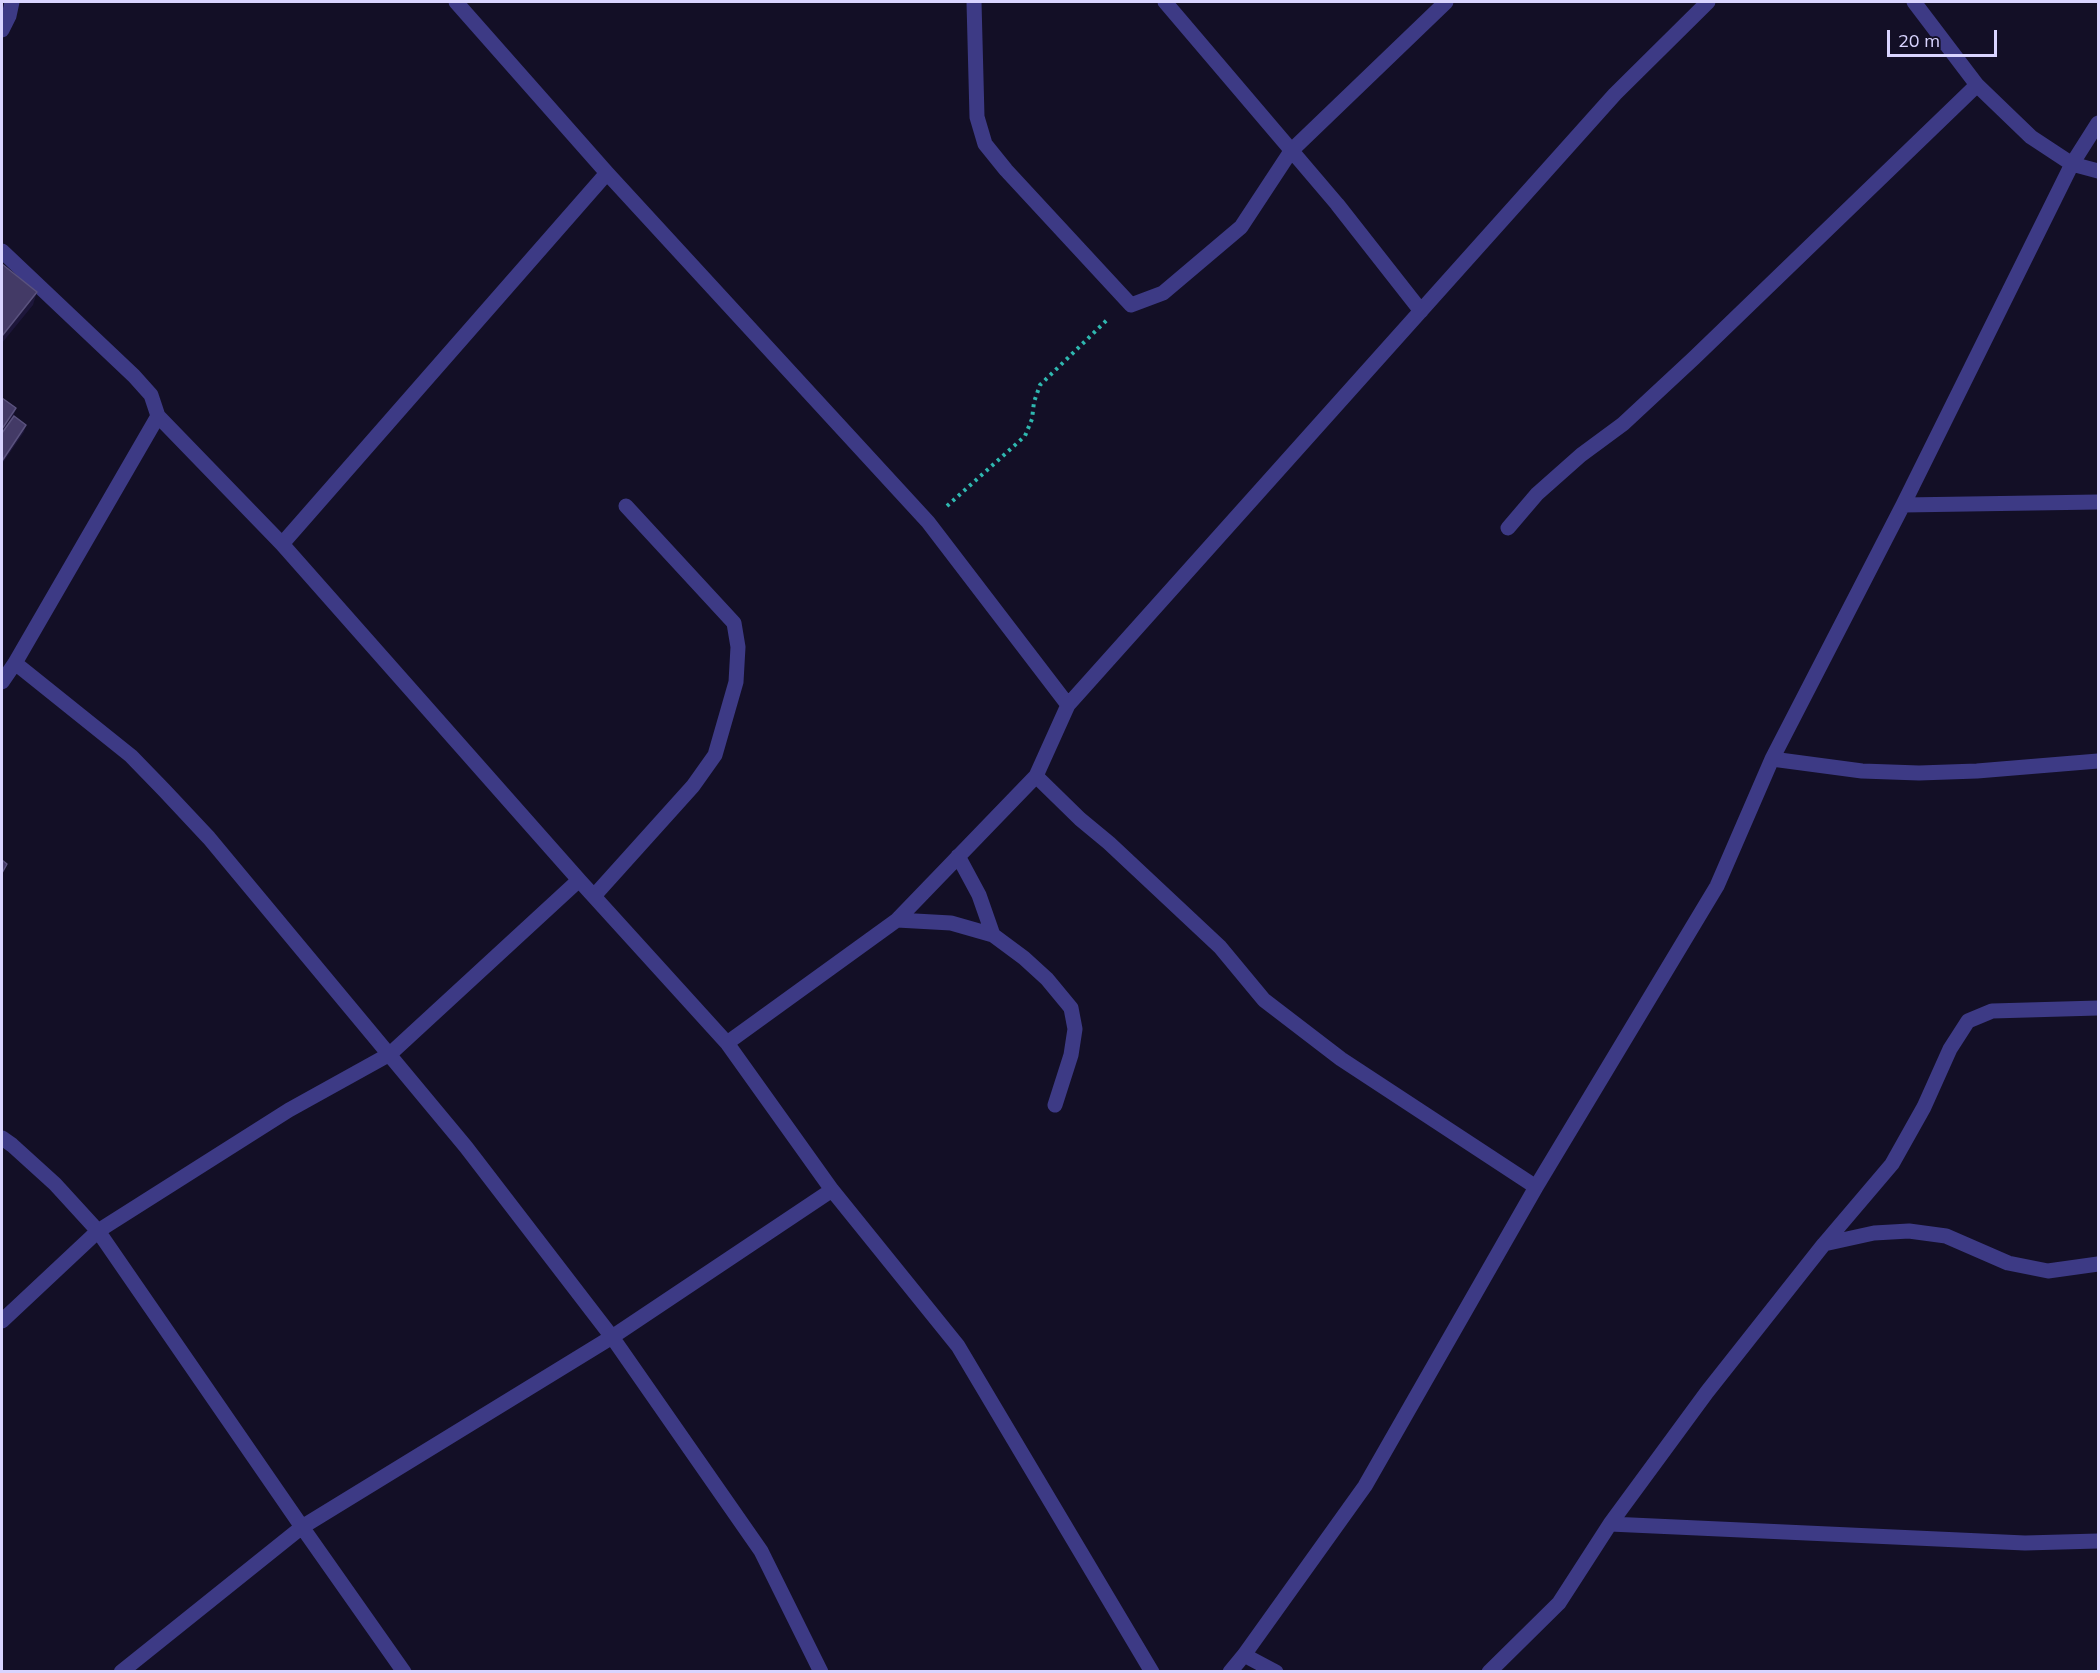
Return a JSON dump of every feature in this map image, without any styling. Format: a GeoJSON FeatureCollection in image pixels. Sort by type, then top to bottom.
{"type":"FeatureCollection","features":[{"type":"Feature","properties":{"kind":"street"},"geometry":{"type":"LineString","coordinates":[[2,30],[9,16],[12,2]]}},
{"type":"Feature","properties":{"kind":"street"},"geometry":{"type":"LineString","coordinates":[[456,2],[608,173],[928,522],[1068,705]]}},
{"type":"Feature","properties":{"kind":"street"},"geometry":{"type":"LineString","coordinates":[[974,2],[977,117],[986,144],[1006,170],[1131,305],[1162,293],[1241,227],[1291,151],[1446,2]]}},
{"type":"Feature","properties":{"kind":"street"},"geometry":{"type":"LineString","coordinates":[[1165,2],[1337,204],[1421,311]]}},
{"type":"Feature","properties":{"kind":"street"},"geometry":{"type":"LineString","coordinates":[[727,1043],[897,921],[1036,776],[1068,705],[1615,94],[1708,2]]}},
{"type":"Feature","properties":{"kind":"street"},"geometry":{"type":"LineString","coordinates":[[1914,2],[1977,85],[2031,136],[2072,164],[2098,171]]}},
{"type":"Feature","properties":{"kind":"street"},"geometry":{"type":"LineString","coordinates":[[1508,528],[1537,494],[1581,454],[1623,424],[1977,85]]}},
{"type":"Feature","properties":{"kind":"street"},"geometry":{"type":"LineString","coordinates":[[1230,1671],[1244,1655],[1365,1486],[1536,1187],[1717,886],[1772,759],[1903,506],[2072,164],[2098,123]]}},
{"type":"Feature","properties":{"kind":"street"},"geometry":{"type":"LineString","coordinates":[[282,544],[608,173]]}},
{"type":"Feature","properties":{"kind":"street"},"geometry":{"type":"LineString","coordinates":[[2,251],[134,376],[151,395],[158,416],[282,544],[579,880],[727,1043],[832,1190],[958,1346],[1152,1671]]}},
{"type":"Feature","properties":{"kind":"street"},"geometry":{"type":"LineString","coordinates":[[2,682],[158,416]]}},
{"type":"Feature","properties":{"kind":"street"},"geometry":{"type":"LineString","coordinates":[[1903,506],[2098,502]]}},
{"type":"Feature","properties":{"kind":"street"},"geometry":{"type":"LineString","coordinates":[[594,896],[693,786],[715,755],[736,682],[738,647],[734,622],[626,506]]}},
{"type":"Feature","properties":{"kind":"street"},"geometry":{"type":"LineString","coordinates":[[15,663],[131,756],[209,838],[466,1147],[612,1337],[761,1551],[821,1671]]}},
{"type":"Feature","properties":{"kind":"street"},"geometry":{"type":"LineString","coordinates":[[1772,759],[1862,771],[1919,772],[1977,771],[2098,761]]}},
{"type":"Feature","properties":{"kind":"street"},"geometry":{"type":"LineString","coordinates":[[1036,776],[1220,947],[1264,1000],[1341,1059],[1536,1187]]}},
{"type":"Feature","properties":{"kind":"street"},"geometry":{"type":"LineString","coordinates":[[958,856],[979,895],[993,935]]}},
{"type":"Feature","properties":{"kind":"street"},"geometry":{"type":"LineString","coordinates":[[2,1321],[98,1231],[290,1110],[390,1054],[579,880]]}},
{"type":"Feature","properties":{"kind":"street"},"geometry":{"type":"LineString","coordinates":[[897,921],[951,923],[993,935],[1047,979],[1071,1008],[1075,1029],[1071,1055],[1055,1105]]}},
{"type":"Feature","properties":{"kind":"street"},"geometry":{"type":"LineString","coordinates":[[1492,1671],[1559,1603],[1610,1524],[1707,1392],[1824,1244],[1892,1164],[1924,1107],[1950,1049],[1968,1021],[1992,1011],[2098,1008]]}},
{"type":"Feature","properties":{"kind":"street"},"geometry":{"type":"LineString","coordinates":[[2,1138],[55,1184],[98,1231],[404,1671]]}},
{"type":"Feature","properties":{"kind":"street"},"geometry":{"type":"LineString","coordinates":[[121,1671],[302,1527],[612,1337],[832,1190]]}},
{"type":"Feature","properties":{"kind":"street"},"geometry":{"type":"LineString","coordinates":[[1824,1244],[1874,1233],[1910,1231],[1946,1236],[2008,1263],[2048,1271],[2098,1264]]}},
{"type":"Feature","properties":{"kind":"street"},"geometry":{"type":"LineString","coordinates":[[1610,1524],[2025,1543],[2098,1541]]}},
{"type":"Feature","properties":{"kind":"street"},"geometry":{"type":"LineString","coordinates":[[1244,1655],[1276,1671]]}},
{"type":"Feature","properties":{"kind":"path"},"geometry":{"type":"LineString","coordinates":[[928,522],[1025,436],[1032,419],[1034,402],[1040,385],[1117,310],[1131,305]]}},
{"type":"Feature","properties":{"kind":"building"},"geometry":{"type":"Polygon","coordinates":[[[2,264],[37,292],[2,336],[2,264]]]}},
{"type":"Feature","properties":{"kind":"building"},"geometry":{"type":"Polygon","coordinates":[[[2,398],[16,408],[2,429],[2,398]]]}},
{"type":"Feature","properties":{"kind":"building"},"geometry":{"type":"Polygon","coordinates":[[[14,416],[26,425],[2,461],[2,433],[14,416]]]}},
{"type":"Feature","properties":{"kind":"building"},"geometry":{"type":"Polygon","coordinates":[[[2,860],[7,864],[2,873],[2,860]]]}}]}
